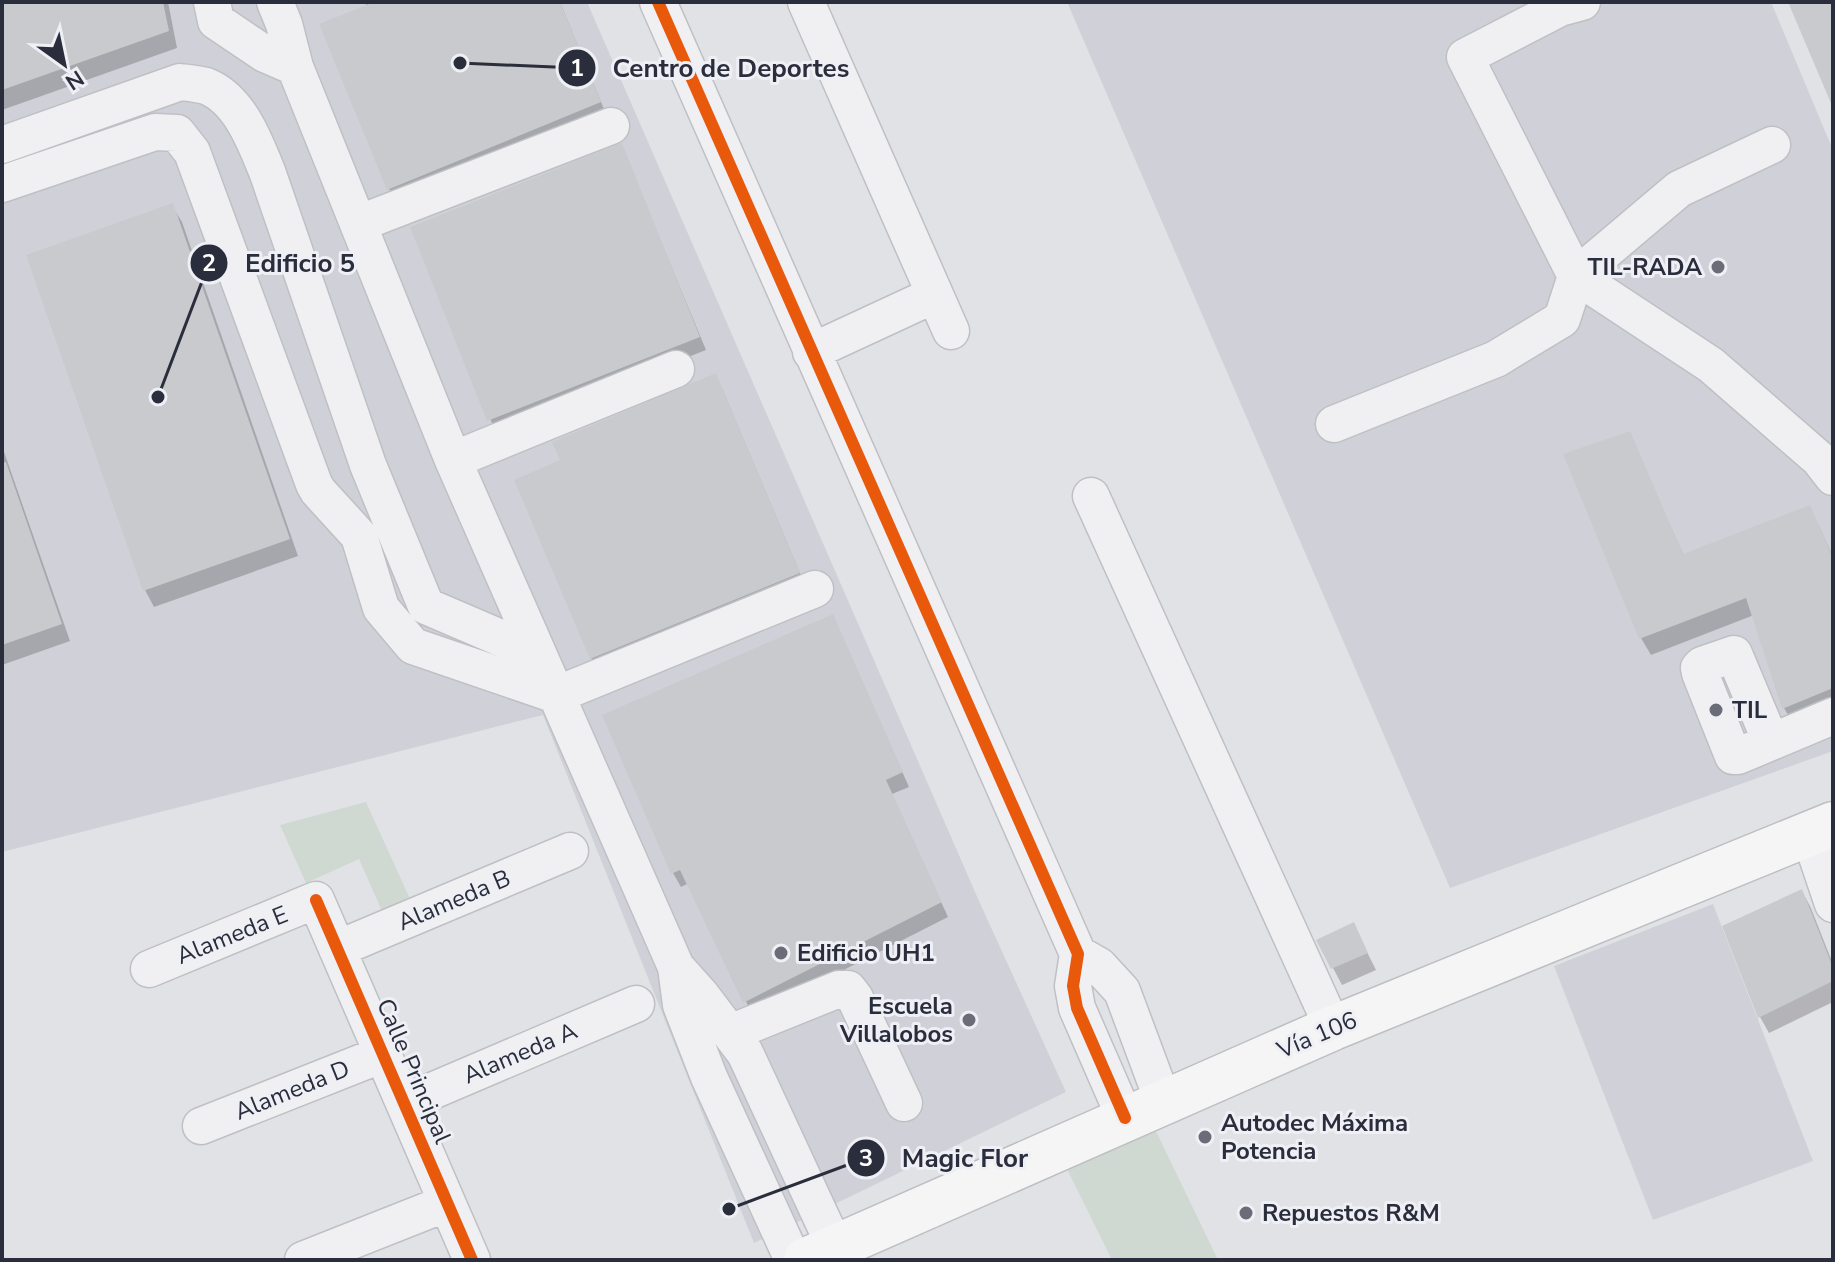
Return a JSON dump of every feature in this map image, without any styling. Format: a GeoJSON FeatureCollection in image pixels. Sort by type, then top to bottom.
{"type":"FeatureCollection","features":[{"type":"Feature","properties":{"kind":"main road","name":"Vía 106"},"geometry":{"type":"LineString","coordinates":[[820,1253],[1333,1028],[1821,828]]}},
{"type":"Feature","properties":{"kind":"street"},"geometry":{"type":"LineString","coordinates":[[275,2],[295,67],[453,460],[676,967],[681,1005],[709,1077],[793,1260]]}},
{"type":"Feature","properties":{"kind":"street"},"geometry":{"type":"LineString","coordinates":[[658,2],[1078,954],[1073,986],[1077,1008],[1144,1110]]}},
{"type":"Feature","properties":{"kind":"street"},"geometry":{"type":"LineString","coordinates":[[806,2],[951,331]]}},
{"type":"Feature","properties":{"kind":"street"},"geometry":{"type":"LineString","coordinates":[[1582,2],[1560,8],[1465,57],[1576,276],[1711,365],[1828,463]]}},
{"type":"Feature","properties":{"kind":"street"},"geometry":{"type":"LineString","coordinates":[[208,8],[265,54],[295,67]]}},
{"type":"Feature","properties":{"kind":"street"},"geometry":{"type":"LineString","coordinates":[[2,145],[180,82],[207,87],[229,103],[253,137],[317,319],[376,530],[381,608],[413,646],[556,695],[815,589]]}},
{"type":"Feature","properties":{"kind":"street"},"geometry":{"type":"LineString","coordinates":[[118,103],[128,141]]}},
{"type":"Feature","properties":{"kind":"street"},"geometry":{"type":"LineString","coordinates":[[360,223],[611,126]]}},
{"type":"Feature","properties":{"kind":"street"},"geometry":{"type":"LineString","coordinates":[[2,184],[155,132],[177,133],[192,152],[318,491],[376,530],[433,609],[538,654]]}},
{"type":"Feature","properties":{"kind":"street"},"geometry":{"type":"LineString","coordinates":[[1334,424],[1496,359],[1562,319],[1576,276],[1679,189],[1772,145]]}},
{"type":"Feature","properties":{"kind":"street"},"geometry":{"type":"LineString","coordinates":[[811,352],[934,295]]}},
{"type":"Feature","properties":{"kind":"street"},"geometry":{"type":"LineString","coordinates":[[262,338],[317,319]]}},
{"type":"Feature","properties":{"kind":"street"},"geometry":{"type":"LineString","coordinates":[[453,460],[676,369]]}},
{"type":"Feature","properties":{"kind":"street"},"geometry":{"type":"LineString","coordinates":[[1091,496],[1333,1028]]}},
{"type":"Feature","properties":{"kind":"street"},"geometry":{"type":"LineString","coordinates":[[381,608],[467,610],[478,605],[493,590],[502,571]]}},
{"type":"Feature","properties":{"kind":"street"},"geometry":{"type":"LineString","coordinates":[[1771,742],[1833,716]]}},
{"type":"Feature","properties":{"kind":"street"},"geometry":{"type":"LineString","coordinates":[[1821,828],[1833,904]]}},
{"type":"Feature","properties":{"kind":"street","name":"Alameda B"},"geometry":{"type":"LineString","coordinates":[[337,949],[570,851]]}},
{"type":"Feature","properties":{"kind":"street","name":"Calle Principal"},"geometry":{"type":"LineString","coordinates":[[316,900],[472,1260]]}},
{"type":"Feature","properties":{"kind":"street","name":"Alameda E"},"geometry":{"type":"LineString","coordinates":[[149,969],[316,900]]}},
{"type":"Feature","properties":{"kind":"street"},"geometry":{"type":"LineString","coordinates":[[676,967],[745,1053],[820,1253]]}},
{"type":"Feature","properties":{"kind":"street"},"geometry":{"type":"LineString","coordinates":[[730,1033],[839,989],[848,989],[904,1103]]}},
{"type":"Feature","properties":{"kind":"street","name":"Alameda A"},"geometry":{"type":"LineString","coordinates":[[404,1103],[636,1004]]}},
{"type":"Feature","properties":{"kind":"street","name":"Alameda D"},"geometry":{"type":"LineString","coordinates":[[201,1126],[383,1054]]}},
{"type":"Feature","properties":{"kind":"street"},"geometry":{"type":"LineString","coordinates":[[303,1260],[447,1203]]}},
{"type":"Feature","properties":{"kind":"shaded area"},"geometry":{"type":"Polygon","coordinates":[[[2,2],[587,2],[979,901],[1066,1092],[754,1243],[543,715],[2,852],[2,2]]]}},
{"type":"Feature","properties":{"kind":"shaded area"},"geometry":{"type":"Polygon","coordinates":[[[1067,2],[1771,2],[1833,150],[1833,751],[1450,888],[1067,2]]]}},
{"type":"Feature","properties":{"kind":"shaded area"},"geometry":{"type":"Polygon","coordinates":[[[366,802],[410,899],[382,911],[359,859],[306,883],[280,825],[366,802]]]}},
{"type":"Feature","properties":{"kind":"shaded area"},"geometry":{"type":"Polygon","coordinates":[[[1713,904],[1813,1161],[1653,1220],[1554,966],[1713,904]]]}},
{"type":"Feature","properties":{"kind":"shaded area"},"geometry":{"type":"Polygon","coordinates":[[[1153,1125],[1218,1260],[1112,1260],[1066,1167],[1153,1125]]]}},
{"type":"Feature","properties":{"kind":"building"},"geometry":{"type":"Polygon","coordinates":[[[2,2],[163,2],[169,31],[2,90],[2,2]]]}},
{"type":"Feature","properties":{"kind":"building"},"geometry":{"type":"Polygon","coordinates":[[[374,2],[560,2],[601,102],[387,190],[319,24],[374,2]]]}},
{"type":"Feature","properties":{"kind":"building"},"geometry":{"type":"Polygon","coordinates":[[[1788,2],[1833,2],[1833,108],[1788,2]]]}},
{"type":"Feature","properties":{"kind":"building"},"geometry":{"type":"Polygon","coordinates":[[[622,143],[700,337],[487,421],[410,227],[622,143]]]}},
{"type":"Feature","properties":{"kind":"building"},"geometry":{"type":"Polygon","coordinates":[[[173,203],[290,539],[143,591],[26,255],[173,203]]]}},
{"type":"Feature","properties":{"kind":"building"},"geometry":{"type":"Polygon","coordinates":[[[716,373],[800,573],[590,659],[514,480],[560,460],[552,442],[716,373]]]}},
{"type":"Feature","properties":{"kind":"building"},"geometry":{"type":"Polygon","coordinates":[[[1630,431],[1683,554],[1810,505],[1833,558],[1833,688],[1782,709],[1746,598],[1639,639],[1563,454],[1630,431]]]}},
{"type":"Feature","properties":{"kind":"building"},"geometry":{"type":"Polygon","coordinates":[[[6,462],[62,624],[2,645],[2,463],[6,462]]]}},
{"type":"Feature","properties":{"kind":"building"},"geometry":{"type":"Polygon","coordinates":[[[833,614],[903,772],[886,780],[942,902],[743,1003],[680,870],[671,874],[602,715],[833,614]]]}},
{"type":"Feature","properties":{"kind":"building"},"geometry":{"type":"Polygon","coordinates":[[[1802,889],[1833,968],[1833,981],[1758,1018],[1722,926],[1802,889]]]}},
{"type":"Feature","properties":{"kind":"building"},"geometry":{"type":"Polygon","coordinates":[[[1354,922],[1368,953],[1331,969],[1316,940],[1354,922]]]}},
{"type":"Feature","properties":{"kind":"cycle path"},"geometry":{"type":"LineString","coordinates":[[658,2],[1078,954],[1073,986],[1077,1008],[1125,1118]]}},
{"type":"Feature","properties":{"kind":"cycle path"},"geometry":{"type":"LineString","coordinates":[[316,900],[472,1260]]}},
{"type":"Feature","properties":{"kind":"place","name":"Centro de Deportes"},"geometry":{"type":"Point","coordinates":[460,63]}},
{"type":"Feature","properties":{"kind":"place","name":"TIL-RADA"},"geometry":{"type":"Point","coordinates":[1718,267]}},
{"type":"Feature","properties":{"kind":"place","name":"Edificio 5"},"geometry":{"type":"Point","coordinates":[158,397]}},
{"type":"Feature","properties":{"kind":"place","name":"TIL"},"geometry":{"type":"Point","coordinates":[1716,710]}},
{"type":"Feature","properties":{"kind":"place","name":"Edificio UH1"},"geometry":{"type":"Point","coordinates":[781,953]}},
{"type":"Feature","properties":{"kind":"place","name":"Escuela Villalobos"},"geometry":{"type":"Point","coordinates":[969,1020]}},
{"type":"Feature","properties":{"kind":"place","name":"Autodec Máxima Potencia"},"geometry":{"type":"Point","coordinates":[1205,1137]}},
{"type":"Feature","properties":{"kind":"place","name":"Magic Flor"},"geometry":{"type":"Point","coordinates":[729,1209]}},
{"type":"Feature","properties":{"kind":"place","name":"Repuestos R&M"},"geometry":{"type":"Point","coordinates":[1246,1213]}}]}
